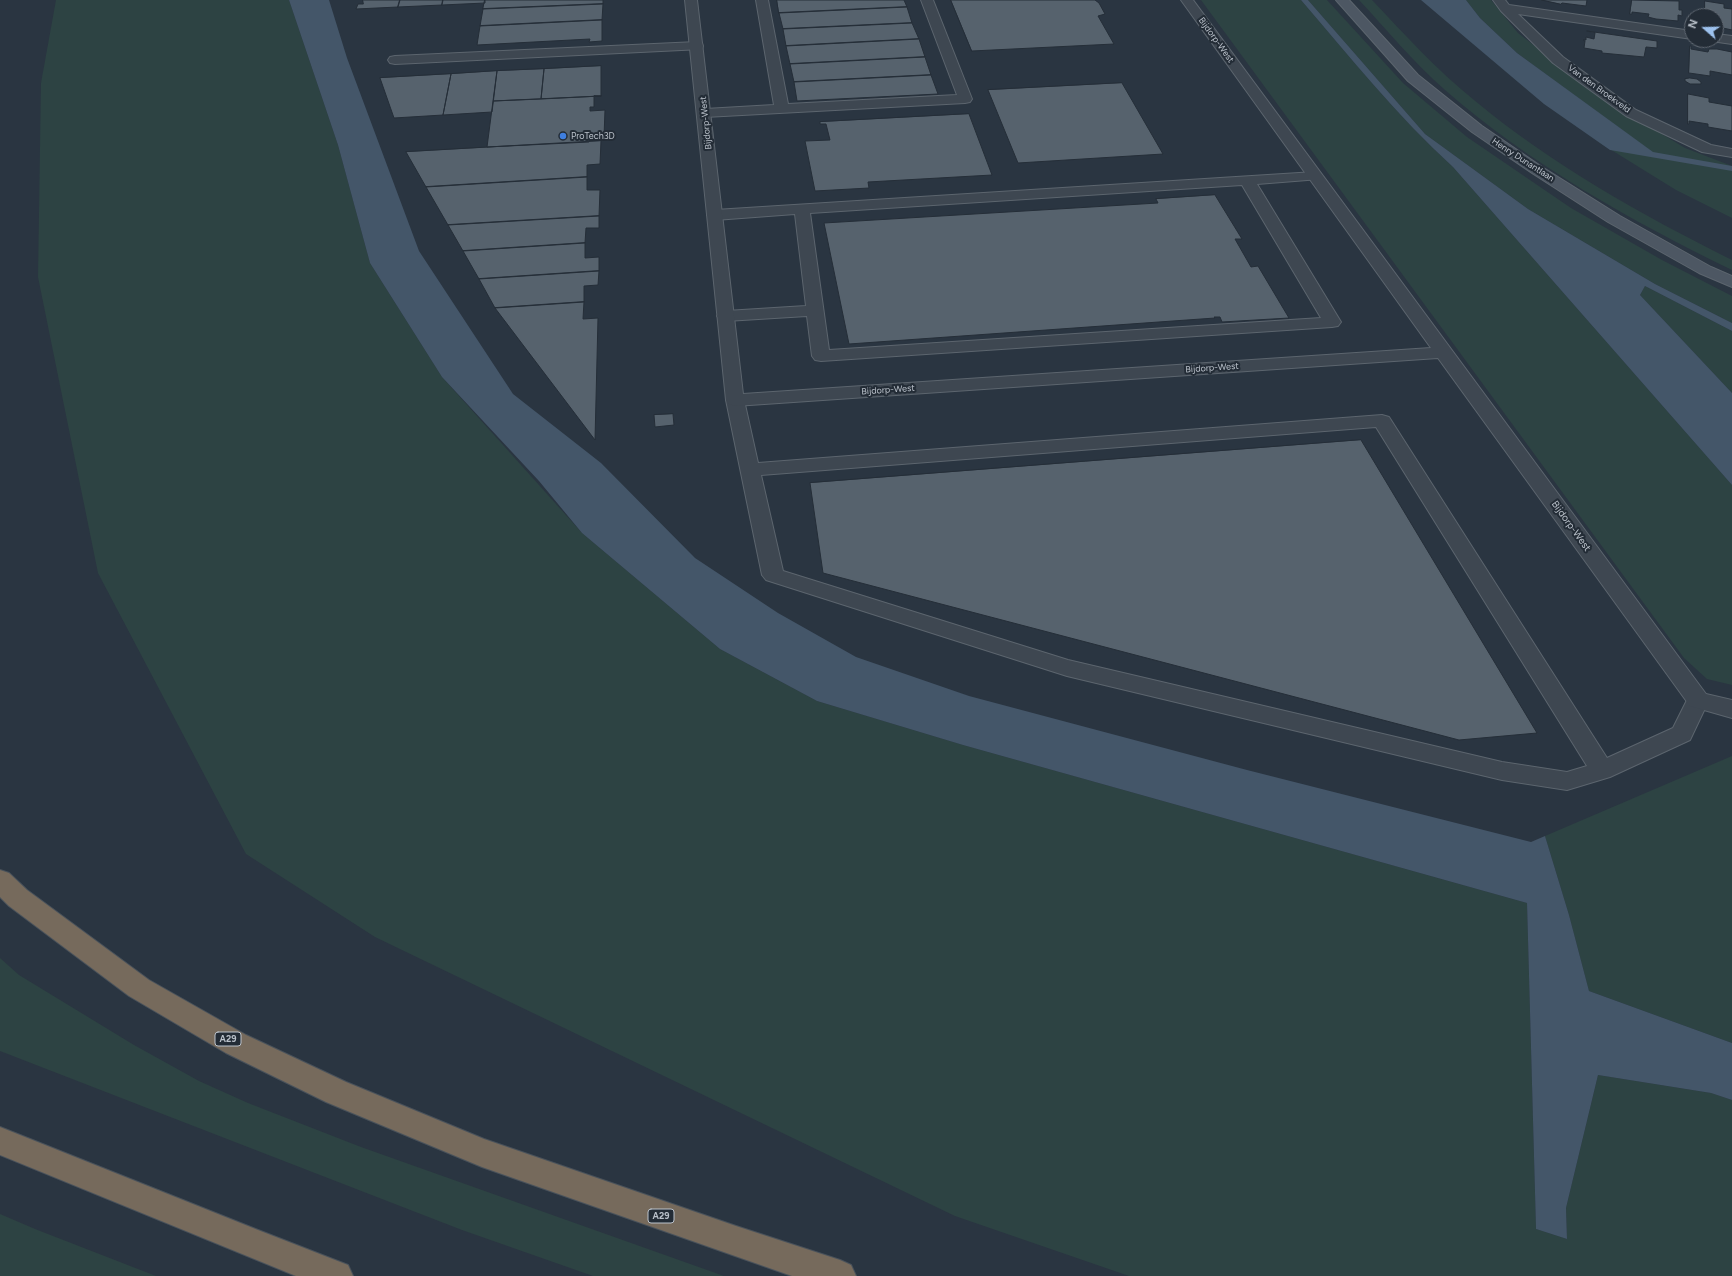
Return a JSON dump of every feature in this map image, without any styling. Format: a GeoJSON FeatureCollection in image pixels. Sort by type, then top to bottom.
{"type":"FeatureCollection","features":[{"type":"Feature","properties":{"kind":"highway","name":"A29"},"geometry":{"type":"LineString","coordinates":[[0,881],[18,898],[139,988],[236,1044],[336,1092],[482,1153],[736,1242],[840,1276]]}},
{"type":"Feature","properties":{"kind":"highway"},"geometry":{"type":"LineString","coordinates":[[0,1141],[258,1246],[337,1276]]}},
{"type":"Feature","properties":{"kind":"main road","name":"Henry Dunantlaan"},"geometry":{"type":"LineString","coordinates":[[1342,0],[1413,78],[1477,129],[1537,170],[1614,219],[1706,270],[1732,282]]}},
{"type":"Feature","properties":{"kind":"street","name":"Bijdorp-West"},"geometry":{"type":"LineString","coordinates":[[691,0],[705,113],[735,400],[1443,352]]}},
{"type":"Feature","properties":{"kind":"street"},"geometry":{"type":"LineString","coordinates":[[762,0],[782,109]]}},
{"type":"Feature","properties":{"kind":"street"},"geometry":{"type":"LineString","coordinates":[[705,113],[965,99],[927,0]]}},
{"type":"Feature","properties":{"kind":"street","name":"Bijdorp-West"},"geometry":{"type":"LineString","coordinates":[[1187,0],[1698,700]]}},
{"type":"Feature","properties":{"kind":"street","name":"Van den Broekveld"},"geometry":{"type":"LineString","coordinates":[[1502,4],[1684,34]]}},
{"type":"Feature","properties":{"kind":"street","name":"Van den Broekveld"},"geometry":{"type":"LineString","coordinates":[[1502,4],[1558,60],[1631,113],[1707,149],[1732,153]]}},
{"type":"Feature","properties":{"kind":"street"},"geometry":{"type":"LineString","coordinates":[[395,60],[697,46]]}},
{"type":"Feature","properties":{"kind":"street"},"geometry":{"type":"LineString","coordinates":[[716,215],[1315,176]]}},
{"type":"Feature","properties":{"kind":"street"},"geometry":{"type":"LineString","coordinates":[[802,210],[821,356],[1332,322],[1247,181]]}},
{"type":"Feature","properties":{"kind":"street"},"geometry":{"type":"LineString","coordinates":[[726,316],[815,310]]}},
{"type":"Feature","properties":{"kind":"street"},"geometry":{"type":"LineString","coordinates":[[735,400],[773,575],[1067,668],[1502,771],[1567,781],[1602,770],[1682,734],[1698,700],[1732,709]]}},
{"type":"Feature","properties":{"kind":"street"},"geometry":{"type":"LineString","coordinates":[[750,470],[1382,421],[1602,770]]}},
{"type":"Feature","properties":{"kind":"green space"},"geometry":{"type":"Polygon","coordinates":[[[56,0],[289,0],[338,145],[370,263],[442,377],[582,533],[720,649],[817,701],[963,745],[1527,903],[1536,1229],[1567,1239],[1566,1208],[1598,1075],[1711,1093],[1732,1100],[1732,1276],[1129,1276],[955,1216],[375,937],[246,854],[98,573],[38,277],[41,83],[56,0]]]}},
{"type":"Feature","properties":{"kind":"green space"},"geometry":{"type":"Polygon","coordinates":[[[1201,0],[1301,0],[1393,107],[1432,148],[1453,167],[1732,485],[1732,685],[1707,679],[1684,658],[1201,0]]]}},
{"type":"Feature","properties":{"kind":"green space"},"geometry":{"type":"Polygon","coordinates":[[[1308,0],[1327,0],[1403,83],[1467,137],[1571,208],[1662,260],[1732,296],[1732,323],[1655,284],[1528,209],[1425,134],[1308,0]]]}},
{"type":"Feature","properties":{"kind":"green space"},"geometry":{"type":"Polygon","coordinates":[[[1359,0],[1372,0],[1447,77],[1504,124],[1598,188],[1732,260],[1732,270],[1656,232],[1619,211],[1547,167],[1512,142],[1478,117],[1434,80],[1359,0]]]}},
{"type":"Feature","properties":{"kind":"green space"},"geometry":{"type":"Polygon","coordinates":[[[1466,0],[1491,0],[1518,33],[1601,97],[1685,148],[1732,166],[1732,218],[1676,190],[1600,143],[1652,152],[1517,53],[1480,18],[1466,0]]]}},
{"type":"Feature","properties":{"kind":"green space"},"geometry":{"type":"Polygon","coordinates":[[[1645,286],[1732,331],[1732,393],[1640,295],[1645,286]]]}},
{"type":"Feature","properties":{"kind":"green space"},"geometry":{"type":"Polygon","coordinates":[[[1732,756],[1732,1043],[1589,991],[1569,915],[1545,836],[1732,756]]]}},
{"type":"Feature","properties":{"kind":"green space"},"geometry":{"type":"Polygon","coordinates":[[[0,958],[19,975],[134,1045],[199,1081],[248,1103],[361,1147],[724,1276],[593,1276],[462,1230],[0,1051],[0,958]]]}},
{"type":"Feature","properties":{"kind":"green space"},"geometry":{"type":"Polygon","coordinates":[[[0,1214],[35,1229],[156,1276],[0,1276],[0,1214]]]}},
{"type":"Feature","properties":{"kind":"water"},"geometry":{"type":"Polygon","coordinates":[[[289,0],[329,0],[347,58],[419,251],[513,394],[601,463],[695,558],[778,613],[856,657],[969,696],[1247,770],[1531,842],[1545,836],[1569,915],[1589,991],[1732,1043],[1732,1100],[1711,1093],[1598,1075],[1566,1208],[1567,1239],[1536,1229],[1527,903],[963,745],[817,701],[720,649],[582,533],[539,481],[442,377],[370,263],[338,145],[289,0]]]}},
{"type":"Feature","properties":{"kind":"water"},"geometry":{"type":"Polygon","coordinates":[[[1301,0],[1308,0],[1425,134],[1528,209],[1655,284],[1732,323],[1732,331],[1645,286],[1640,295],[1732,393],[1732,485],[1453,167],[1432,148],[1393,107],[1301,0]]]}},
{"type":"Feature","properties":{"kind":"water"},"geometry":{"type":"Polygon","coordinates":[[[1421,0],[1466,0],[1480,18],[1517,53],[1653,152],[1732,166],[1732,171],[1610,150],[1544,104],[1421,0]]]}},
{"type":"Feature","properties":{"kind":"building"},"geometry":{"type":"Polygon","coordinates":[[[363,0],[400,0],[398,7],[356,9],[358,4],[363,4],[363,0]]]}},
{"type":"Feature","properties":{"kind":"building"},"geometry":{"type":"Polygon","coordinates":[[[400,0],[443,0],[442,5],[398,7],[400,0]]]}},
{"type":"Feature","properties":{"kind":"building"},"geometry":{"type":"Polygon","coordinates":[[[443,0],[485,0],[485,3],[442,5],[443,0]]]}},
{"type":"Feature","properties":{"kind":"building"},"geometry":{"type":"Polygon","coordinates":[[[485,0],[603,0],[603,4],[483,9],[485,0]]]}},
{"type":"Feature","properties":{"kind":"building"},"geometry":{"type":"Polygon","coordinates":[[[777,0],[904,0],[907,7],[779,13],[777,0]]]}},
{"type":"Feature","properties":{"kind":"building"},"geometry":{"type":"Polygon","coordinates":[[[951,0],[1095,0],[1099,3],[1105,14],[1098,16],[1114,44],[972,51],[951,0]]]}},
{"type":"Feature","properties":{"kind":"building"},"geometry":{"type":"Polygon","coordinates":[[[1542,0],[1587,0],[1586,6],[1561,4],[1542,0]]]}},
{"type":"Feature","properties":{"kind":"building"},"geometry":{"type":"Polygon","coordinates":[[[1632,0],[1679,1],[1679,10],[1682,10],[1682,16],[1678,15],[1678,21],[1656,19],[1648,17],[1649,14],[1632,12],[1632,14],[1630,14],[1632,0]]]}},
{"type":"Feature","properties":{"kind":"building"},"geometry":{"type":"Polygon","coordinates":[[[1705,1],[1724,4],[1724,8],[1705,8],[1705,1]]]}},
{"type":"Feature","properties":{"kind":"building"},"geometry":{"type":"Polygon","coordinates":[[[603,4],[602,20],[480,26],[483,9],[603,4]]]}},
{"type":"Feature","properties":{"kind":"building"},"geometry":{"type":"Polygon","coordinates":[[[907,7],[912,23],[783,29],[779,13],[907,7]]]}},
{"type":"Feature","properties":{"kind":"building"},"geometry":{"type":"Polygon","coordinates":[[[1724,8],[1732,9],[1732,30],[1724,28],[1724,8]]]}},
{"type":"Feature","properties":{"kind":"building"},"geometry":{"type":"Polygon","coordinates":[[[602,20],[602,41],[589,42],[590,39],[477,45],[480,26],[602,20]]]}},
{"type":"Feature","properties":{"kind":"building"},"geometry":{"type":"Polygon","coordinates":[[[912,23],[919,39],[786,46],[783,29],[912,23]]]}},
{"type":"Feature","properties":{"kind":"building"},"geometry":{"type":"Polygon","coordinates":[[[1587,31],[1657,41],[1657,48],[1646,47],[1644,57],[1602,53],[1602,51],[1584,48],[1585,41],[1583,40],[1586,40],[1586,37],[1594,39],[1595,33],[1587,31]]]}},
{"type":"Feature","properties":{"kind":"building"},"geometry":{"type":"Polygon","coordinates":[[[919,39],[925,57],[790,64],[786,46],[919,39]]]}},
{"type":"Feature","properties":{"kind":"building"},"geometry":{"type":"Polygon","coordinates":[[[1690,48],[1708,52],[1709,49],[1717,49],[1732,52],[1732,75],[1710,71],[1710,76],[1689,73],[1690,48]]]}},
{"type":"Feature","properties":{"kind":"building"},"geometry":{"type":"Polygon","coordinates":[[[925,57],[931,75],[794,82],[790,64],[925,57]]]}},
{"type":"Feature","properties":{"kind":"building"},"geometry":{"type":"Polygon","coordinates":[[[601,66],[601,96],[541,99],[544,69],[601,66]]]}},
{"type":"Feature","properties":{"kind":"building"},"geometry":{"type":"Polygon","coordinates":[[[544,69],[541,99],[493,101],[497,71],[544,69]]]}},
{"type":"Feature","properties":{"kind":"building"},"geometry":{"type":"Polygon","coordinates":[[[497,71],[492,112],[443,115],[451,74],[497,71]]]}},
{"type":"Feature","properties":{"kind":"building"},"geometry":{"type":"Polygon","coordinates":[[[451,74],[443,115],[394,118],[380,78],[451,74]]]}},
{"type":"Feature","properties":{"kind":"building"},"geometry":{"type":"Polygon","coordinates":[[[931,75],[938,94],[797,101],[794,82],[931,75]]]}},
{"type":"Feature","properties":{"kind":"building"},"geometry":{"type":"Polygon","coordinates":[[[1685,79],[1697,79],[1701,82],[1701,84],[1690,84],[1685,81],[1685,79]]]}},
{"type":"Feature","properties":{"kind":"building"},"geometry":{"type":"Polygon","coordinates":[[[1122,83],[1163,154],[1018,163],[988,90],[1122,83]]]}},
{"type":"Feature","properties":{"kind":"building"},"geometry":{"type":"Polygon","coordinates":[[[1688,94],[1709,98],[1709,102],[1732,106],[1732,131],[1708,127],[1708,124],[1689,121],[1688,124],[1688,94]]]}},
{"type":"Feature","properties":{"kind":"building"},"geometry":{"type":"Polygon","coordinates":[[[594,96],[594,107],[590,107],[590,111],[605,110],[604,137],[589,137],[589,142],[487,147],[493,101],[594,96]]]}},
{"type":"Feature","properties":{"kind":"building"},"geometry":{"type":"Polygon","coordinates":[[[969,114],[992,175],[868,182],[869,188],[815,191],[805,141],[830,140],[826,124],[820,124],[820,122],[969,114]]]}},
{"type":"Feature","properties":{"kind":"building"},"geometry":{"type":"Polygon","coordinates":[[[601,141],[600,164],[587,165],[587,177],[426,187],[406,152],[601,141]]]}},
{"type":"Feature","properties":{"kind":"building"},"geometry":{"type":"Polygon","coordinates":[[[587,177],[587,190],[600,190],[599,216],[448,225],[426,187],[587,177]]]}},
{"type":"Feature","properties":{"kind":"building"},"geometry":{"type":"Polygon","coordinates":[[[1215,195],[1242,239],[1235,239],[1251,267],[1258,266],[1289,318],[1222,322],[1220,317],[1214,317],[1215,318],[849,344],[824,223],[1158,203],[1156,199],[1215,195]]]}},
{"type":"Feature","properties":{"kind":"building"},"geometry":{"type":"Polygon","coordinates":[[[599,216],[599,228],[586,228],[585,243],[463,251],[448,225],[599,216]]]}},
{"type":"Feature","properties":{"kind":"building"},"geometry":{"type":"Polygon","coordinates":[[[585,243],[585,258],[599,257],[599,271],[479,279],[463,251],[585,243]]]}},
{"type":"Feature","properties":{"kind":"building"},"geometry":{"type":"Polygon","coordinates":[[[599,271],[598,285],[584,286],[584,302],[495,308],[479,279],[599,271]]]}},
{"type":"Feature","properties":{"kind":"building"},"geometry":{"type":"Polygon","coordinates":[[[584,302],[583,319],[598,318],[595,440],[495,308],[584,302]]]}},
{"type":"Feature","properties":{"kind":"building"},"geometry":{"type":"Polygon","coordinates":[[[673,414],[674,425],[655,427],[654,415],[673,414]]]}},
{"type":"Feature","properties":{"kind":"building"},"geometry":{"type":"Polygon","coordinates":[[[1361,440],[1537,733],[1459,740],[823,573],[810,483],[1361,440]]]}},
{"type":"Feature","properties":{"kind":"place","name":"ProTech3D"},"geometry":{"type":"Point","coordinates":[563,136]}}]}
